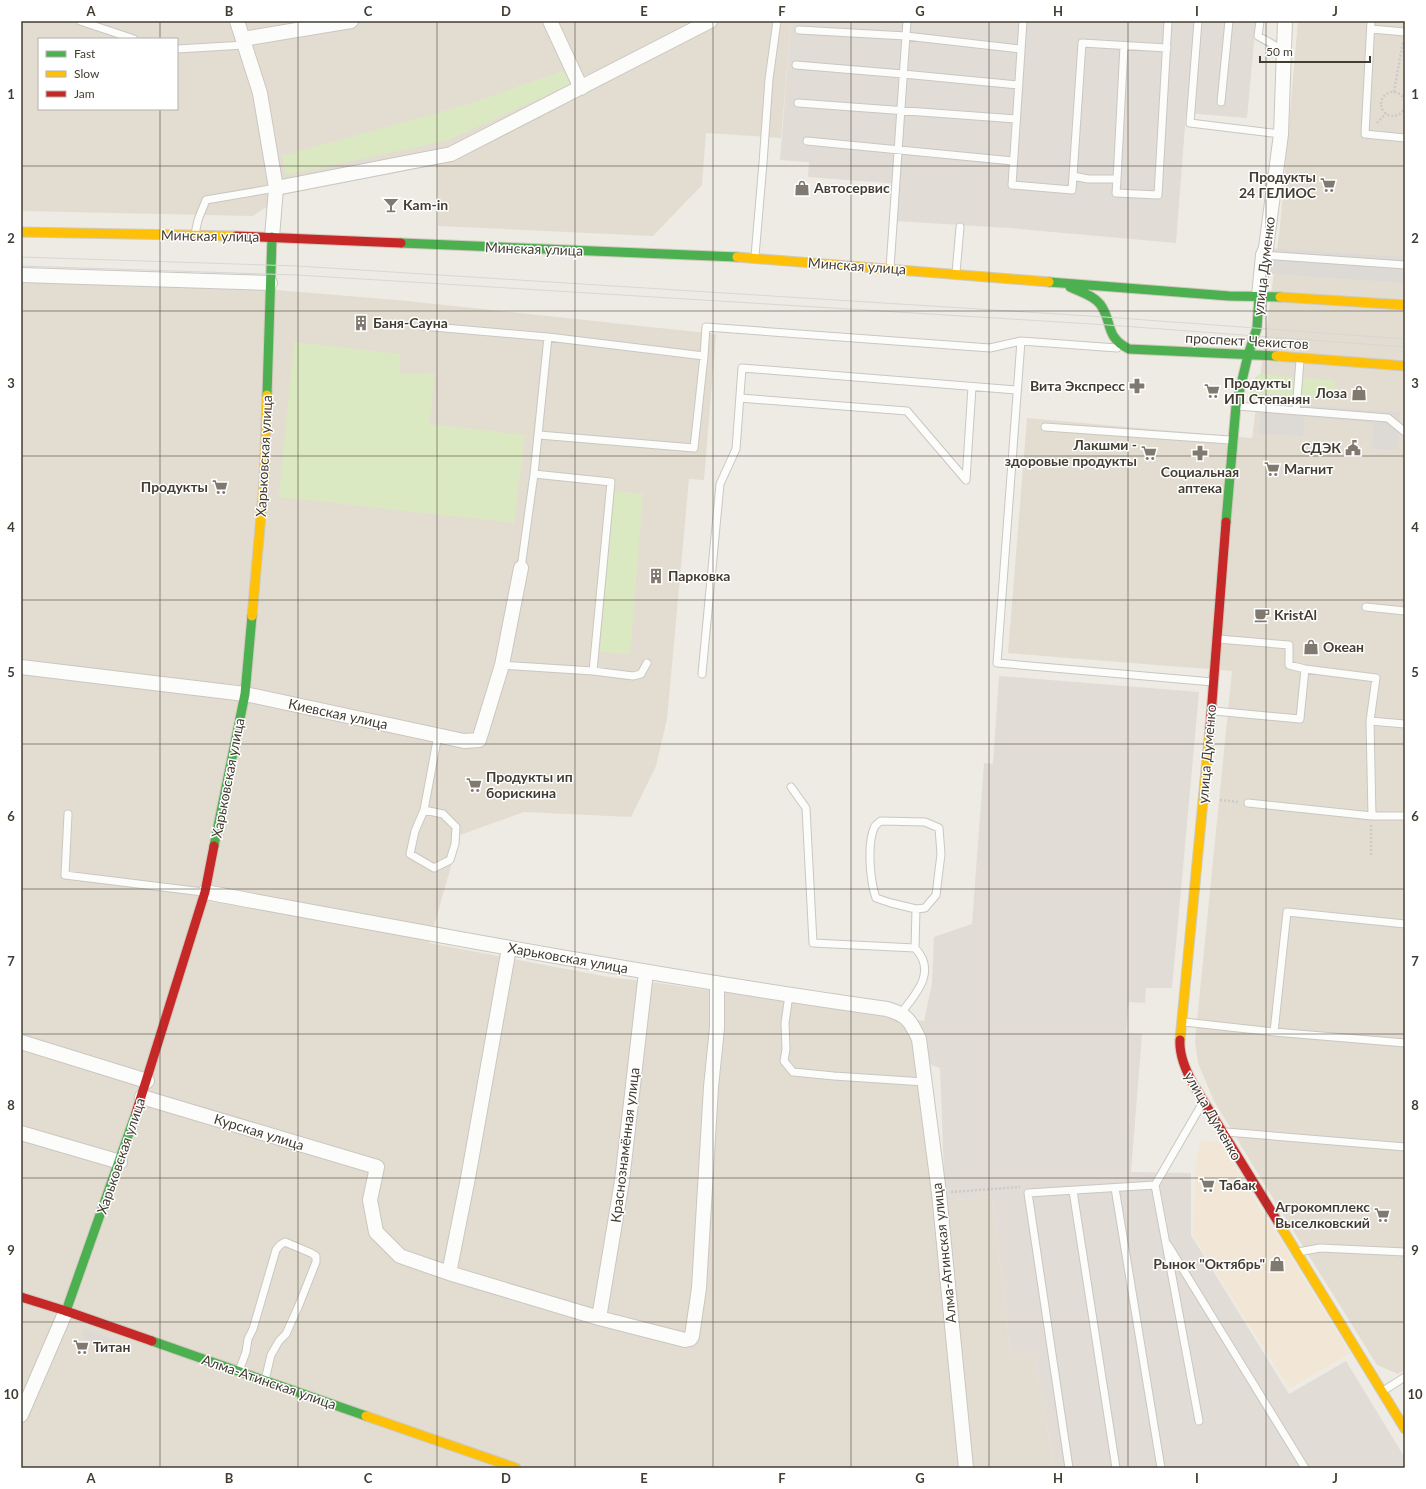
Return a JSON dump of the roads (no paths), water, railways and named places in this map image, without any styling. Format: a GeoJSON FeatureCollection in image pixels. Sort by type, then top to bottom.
{"type":"FeatureCollection","features":[{"type":"Feature","properties":{"kind":"main road","name":"Минская улица"},"geometry":{"type":"LineString","coordinates":[[21,232],[272,238],[754,258],[1045,281]]}},
{"type":"Feature","properties":{"kind":"main road","name":"Харьковская улица"},"geometry":{"type":"LineString","coordinates":[[66,1311],[142,1097],[205,892],[244,694],[264,482],[272,238]]}},
{"type":"Feature","properties":{"kind":"main road"},"geometry":{"type":"LineString","coordinates":[[1045,281],[1230,296],[1259,296],[1405,305]]}},
{"type":"Feature","properties":{"kind":"main road"},"geometry":{"type":"LineString","coordinates":[[1045,281],[1070,287],[1094,299],[1100,305],[1118,344],[1129,349]]}},
{"type":"Feature","properties":{"kind":"main road"},"geometry":{"type":"LineString","coordinates":[[1126,297],[1146,292],[1166,291]]}},
{"type":"Feature","properties":{"kind":"main road","name":"улица Думенко"},"geometry":{"type":"LineString","coordinates":[[1259,296],[1257,328],[1248,355],[1236,406],[1232,440],[1212,711],[1180,1045],[1182,1058],[1188,1076],[1203,1102],[1405,1429]]}},
{"type":"Feature","properties":{"kind":"main road"},"geometry":{"type":"LineString","coordinates":[[1105,317],[1115,305]]}},
{"type":"Feature","properties":{"kind":"main road","name":"проспект Чекистов"},"geometry":{"type":"LineString","coordinates":[[1129,349],[1301,358],[1405,366]]}},
{"type":"Feature","properties":{"kind":"main road","name":"Алма-Атинская улица"},"geometry":{"type":"LineString","coordinates":[[21,1297],[66,1311],[516,1468]]}},
{"type":"Feature","properties":{"kind":"street","name":"Харьковская улица"},"geometry":{"type":"LineString","coordinates":[[237,21],[260,93],[276,188],[272,238]]}},
{"type":"Feature","properties":{"kind":"street"},"geometry":{"type":"LineString","coordinates":[[244,42],[351,21]]}},
{"type":"Feature","properties":{"kind":"street"},"geometry":{"type":"LineString","coordinates":[[550,21],[581,88]]}},
{"type":"Feature","properties":{"kind":"street"},"geometry":{"type":"LineString","coordinates":[[276,188],[451,154],[581,88],[695,25],[710,21]]}},
{"type":"Feature","properties":{"kind":"street","name":"улица Думенко"},"geometry":{"type":"LineString","coordinates":[[1259,296],[1263,255],[1266,248],[1281,134],[1285,21]]}},
{"type":"Feature","properties":{"kind":"street"},"geometry":{"type":"LineString","coordinates":[[21,275],[270,283]]}},
{"type":"Feature","properties":{"kind":"street","name":"Киевская улица"},"geometry":{"type":"LineString","coordinates":[[21,666],[244,694],[464,741],[479,740],[502,665],[521,568]]}},
{"type":"Feature","properties":{"kind":"street","name":"Харьковская улица"},"geometry":{"type":"LineString","coordinates":[[205,892],[646,972],[887,1009],[901,1013]]}},
{"type":"Feature","properties":{"kind":"street"},"geometry":{"type":"LineString","coordinates":[[509,948],[468,1178],[449,1273],[599,1318],[685,1340],[690,1339],[692,1336],[699,1288],[711,1086],[717,1028],[718,984]]}},
{"type":"Feature","properties":{"kind":"street","name":"Краснознамённая улица"},"geometry":{"type":"LineString","coordinates":[[599,1318],[622,1181],[646,972]]}},
{"type":"Feature","properties":{"kind":"street","name":"Алма-Атинская улица"},"geometry":{"type":"LineString","coordinates":[[901,1013],[911,1024],[919,1039],[939,1193],[966,1468]]}},
{"type":"Feature","properties":{"kind":"street"},"geometry":{"type":"LineString","coordinates":[[21,1042],[147,1081]]}},
{"type":"Feature","properties":{"kind":"street","name":"Курская улица"},"geometry":{"type":"LineString","coordinates":[[142,1097],[377,1167],[370,1200],[376,1232],[400,1256],[449,1273]]}},
{"type":"Feature","properties":{"kind":"street"},"geometry":{"type":"LineString","coordinates":[[21,1132],[120,1162]]}},
{"type":"Feature","properties":{"kind":"street","name":"Харьковская улица"},"geometry":{"type":"LineString","coordinates":[[21,1415],[66,1311]]}},
{"type":"Feature","properties":{"kind":"lane"},"geometry":{"type":"LineString","coordinates":[[80,21],[131,38]]}},
{"type":"Feature","properties":{"kind":"lane"},"geometry":{"type":"LineString","coordinates":[[754,258],[769,79],[777,21]]}},
{"type":"Feature","properties":{"kind":"lane"},"geometry":{"type":"LineString","coordinates":[[890,268],[906,21]]}},
{"type":"Feature","properties":{"kind":"lane"},"geometry":{"type":"LineString","coordinates":[[1023,21],[1012,185],[1072,190],[1082,43],[1167,48]]}},
{"type":"Feature","properties":{"kind":"lane"},"geometry":{"type":"LineString","coordinates":[[1124,46],[1116,193],[1158,195],[1168,21]]}},
{"type":"Feature","properties":{"kind":"lane"},"geometry":{"type":"LineString","coordinates":[[1198,21],[1190,123],[1281,134]]}},
{"type":"Feature","properties":{"kind":"lane"},"geometry":{"type":"LineString","coordinates":[[1221,102],[1229,21]]}},
{"type":"Feature","properties":{"kind":"lane"},"geometry":{"type":"LineString","coordinates":[[1260,21],[1258,36],[1283,50]]}},
{"type":"Feature","properties":{"kind":"lane"},"geometry":{"type":"LineString","coordinates":[[1372,21],[1365,134],[1405,138]]}},
{"type":"Feature","properties":{"kind":"lane"},"geometry":{"type":"LineString","coordinates":[[1371,29],[1405,32]]}},
{"type":"Feature","properties":{"kind":"lane"},"geometry":{"type":"LineString","coordinates":[[799,30],[906,36],[1021,50]]}},
{"type":"Feature","properties":{"kind":"lane"},"geometry":{"type":"LineString","coordinates":[[178,48],[244,42]]}},
{"type":"Feature","properties":{"kind":"lane"},"geometry":{"type":"LineString","coordinates":[[796,66],[1019,85]]}},
{"type":"Feature","properties":{"kind":"lane"},"geometry":{"type":"LineString","coordinates":[[798,103],[1016,119]]}},
{"type":"Feature","properties":{"kind":"lane"},"geometry":{"type":"LineString","coordinates":[[807,141],[1013,161]]}},
{"type":"Feature","properties":{"kind":"lane"},"geometry":{"type":"LineString","coordinates":[[1073,176],[1088,179],[1117,180]]}},
{"type":"Feature","properties":{"kind":"lane"},"geometry":{"type":"LineString","coordinates":[[195,236],[198,220],[206,200],[276,188]]}},
{"type":"Feature","properties":{"kind":"lane"},"geometry":{"type":"LineString","coordinates":[[956,274],[960,228]]}},
{"type":"Feature","properties":{"kind":"lane"},"geometry":{"type":"LineString","coordinates":[[1263,255],[1405,265]]}},
{"type":"Feature","properties":{"kind":"lane"},"geometry":{"type":"LineString","coordinates":[[422,326],[548,337],[704,356]]}},
{"type":"Feature","properties":{"kind":"lane"},"geometry":{"type":"LineString","coordinates":[[539,435],[694,448],[706,327],[990,348],[1021,341],[1129,349]]}},
{"type":"Feature","properties":{"kind":"lane"},"geometry":{"type":"LineString","coordinates":[[521,568],[539,435],[548,337]]}},
{"type":"Feature","properties":{"kind":"lane"},"geometry":{"type":"LineString","coordinates":[[1021,341],[1016,390],[997,663],[1214,682]]}},
{"type":"Feature","properties":{"kind":"lane"},"geometry":{"type":"LineString","coordinates":[[1296,411],[1301,358]]}},
{"type":"Feature","properties":{"kind":"lane"},"geometry":{"type":"LineString","coordinates":[[702,674],[720,484],[736,449],[742,368],[1016,390]]}},
{"type":"Feature","properties":{"kind":"lane"},"geometry":{"type":"LineString","coordinates":[[740,398],[907,411],[966,480],[972,387]]}},
{"type":"Feature","properties":{"kind":"lane"},"geometry":{"type":"LineString","coordinates":[[1236,406],[1388,418],[1405,432]]}},
{"type":"Feature","properties":{"kind":"lane"},"geometry":{"type":"LineString","coordinates":[[1045,427],[1232,440]]}},
{"type":"Feature","properties":{"kind":"lane"},"geometry":{"type":"LineString","coordinates":[[534,474],[611,482],[592,671]]}},
{"type":"Feature","properties":{"kind":"lane"},"geometry":{"type":"LineString","coordinates":[[1366,607],[1405,611]]}},
{"type":"Feature","properties":{"kind":"lane"},"geometry":{"type":"LineString","coordinates":[[1218,639],[1289,645],[1289,665],[1305,669],[1376,678],[1370,721],[1372,816]]}},
{"type":"Feature","properties":{"kind":"lane"},"geometry":{"type":"LineString","coordinates":[[502,665],[592,671],[633,676],[641,674],[646,662]]}},
{"type":"Feature","properties":{"kind":"lane"},"geometry":{"type":"LineString","coordinates":[[1212,711],[1300,719],[1305,669]]}},
{"type":"Feature","properties":{"kind":"lane"},"geometry":{"type":"LineString","coordinates":[[1370,721],[1405,724]]}},
{"type":"Feature","properties":{"kind":"lane"},"geometry":{"type":"LineString","coordinates":[[424,810],[443,814],[456,827],[455,844],[450,860],[434,868],[410,854],[414,831],[424,810],[438,735]]}},
{"type":"Feature","properties":{"kind":"lane"},"geometry":{"type":"LineString","coordinates":[[791,787],[806,808],[813,943],[915,948],[921,954],[926,972],[919,992],[901,1013]]}},
{"type":"Feature","properties":{"kind":"lane"},"geometry":{"type":"LineString","coordinates":[[1248,803],[1372,816],[1405,816]]}},
{"type":"Feature","properties":{"kind":"lane","name":"Харьковская улица"},"geometry":{"type":"LineString","coordinates":[[68,814],[65,875],[205,892]]}},
{"type":"Feature","properties":{"kind":"lane"},"geometry":{"type":"LineString","coordinates":[[881,821],[925,822],[939,828],[942,854],[936,895],[925,908],[916,908],[891,903],[876,898],[873,889],[869,845],[874,826],[881,821]]}},
{"type":"Feature","properties":{"kind":"lane"},"geometry":{"type":"LineString","coordinates":[[915,948],[916,908]]}},
{"type":"Feature","properties":{"kind":"lane"},"geometry":{"type":"LineString","coordinates":[[1274,1032],[1287,912],[1405,924]]}},
{"type":"Feature","properties":{"kind":"lane"},"geometry":{"type":"LineString","coordinates":[[789,995],[784,1061],[793,1072],[924,1082]]}},
{"type":"Feature","properties":{"kind":"lane"},"geometry":{"type":"LineString","coordinates":[[1182,1022],[1274,1032],[1405,1043]]}},
{"type":"Feature","properties":{"kind":"lane"},"geometry":{"type":"LineString","coordinates":[[1199,1421],[1155,1186],[1203,1102]]}},
{"type":"Feature","properties":{"kind":"lane"},"geometry":{"type":"LineString","coordinates":[[1221,1132],[1405,1147]]}},
{"type":"Feature","properties":{"kind":"lane"},"geometry":{"type":"LineString","coordinates":[[1069,1468],[1028,1194],[1155,1186]]}},
{"type":"Feature","properties":{"kind":"lane"},"geometry":{"type":"LineString","coordinates":[[1115,1188],[1161,1468]]}},
{"type":"Feature","properties":{"kind":"lane"},"geometry":{"type":"LineString","coordinates":[[1073,1191],[1116,1468]]}},
{"type":"Feature","properties":{"kind":"lane"},"geometry":{"type":"LineString","coordinates":[[1166,1241],[1305,1468]]}},
{"type":"Feature","properties":{"kind":"lane"},"geometry":{"type":"LineString","coordinates":[[239,1371],[276,1250],[285,1242],[316,1256],[316,1262],[299,1306],[286,1334],[279,1341],[272,1355],[265,1380]]}},
{"type":"Feature","properties":{"kind":"lane"},"geometry":{"type":"LineString","coordinates":[[1296,1253],[1320,1248],[1405,1252]]}},
{"type":"Feature","properties":{"kind":"lane"},"geometry":{"type":"LineString","coordinates":[[1382,1392],[1405,1377]]}},
{"type":"Feature","properties":{"kind":"tram line"},"geometry":{"type":"LineString","coordinates":[[21,257],[297,266],[1105,317],[1405,339]]}},
{"type":"Feature","properties":{"kind":"tram line"},"geometry":{"type":"LineString","coordinates":[[21,266],[297,275],[1108,325],[1405,347]]}},
{"type":"Feature","properties":{"kind":"place","name":"Продукты 24 ГЕЛИОС"},"geometry":{"type":"Point","coordinates":[1328,185]}},
{"type":"Feature","properties":{"kind":"place","name":"Автосервис"},"geometry":{"type":"Point","coordinates":[802,188]}},
{"type":"Feature","properties":{"kind":"place","name":"Kam-in"},"geometry":{"type":"Point","coordinates":[391,205]}},
{"type":"Feature","properties":{"kind":"place","name":"Баня-Сауна"},"geometry":{"type":"Point","coordinates":[361,323]}},
{"type":"Feature","properties":{"kind":"place","name":"Вита Экспресс"},"geometry":{"type":"Point","coordinates":[1137,386]}},
{"type":"Feature","properties":{"kind":"place","name":"Продукты ИП Степанян"},"geometry":{"type":"Point","coordinates":[1212,391]}},
{"type":"Feature","properties":{"kind":"place","name":"Лоза"},"geometry":{"type":"Point","coordinates":[1359,393]}},
{"type":"Feature","properties":{"kind":"place","name":"СДЭК"},"geometry":{"type":"Point","coordinates":[1353,448]}},
{"type":"Feature","properties":{"kind":"place","name":"Лакшми - здоровые продукты"},"geometry":{"type":"Point","coordinates":[1149,453]}},
{"type":"Feature","properties":{"kind":"place","name":"Социальная аптека"},"geometry":{"type":"Point","coordinates":[1200,453]}},
{"type":"Feature","properties":{"kind":"place","name":"Магнит"},"geometry":{"type":"Point","coordinates":[1272,469]}},
{"type":"Feature","properties":{"kind":"place","name":"Продукты"},"geometry":{"type":"Point","coordinates":[220,487]}},
{"type":"Feature","properties":{"kind":"place","name":"Парковка"},"geometry":{"type":"Point","coordinates":[656,576]}},
{"type":"Feature","properties":{"kind":"place","name":"KristAl"},"geometry":{"type":"Point","coordinates":[1262,615]}},
{"type":"Feature","properties":{"kind":"place","name":"Океан"},"geometry":{"type":"Point","coordinates":[1311,647]}},
{"type":"Feature","properties":{"kind":"place","name":"Продукты ип борискина"},"geometry":{"type":"Point","coordinates":[474,785]}},
{"type":"Feature","properties":{"kind":"place","name":"Табак"},"geometry":{"type":"Point","coordinates":[1207,1185]}},
{"type":"Feature","properties":{"kind":"place","name":"Агрокомплекс Выселковский"},"geometry":{"type":"Point","coordinates":[1382,1215]}},
{"type":"Feature","properties":{"kind":"place","name":"Рынок \"Октябрь\""},"geometry":{"type":"Point","coordinates":[1277,1264]}},
{"type":"Feature","properties":{"kind":"place","name":"Титан"},"geometry":{"type":"Point","coordinates":[81,1347]}}]}
